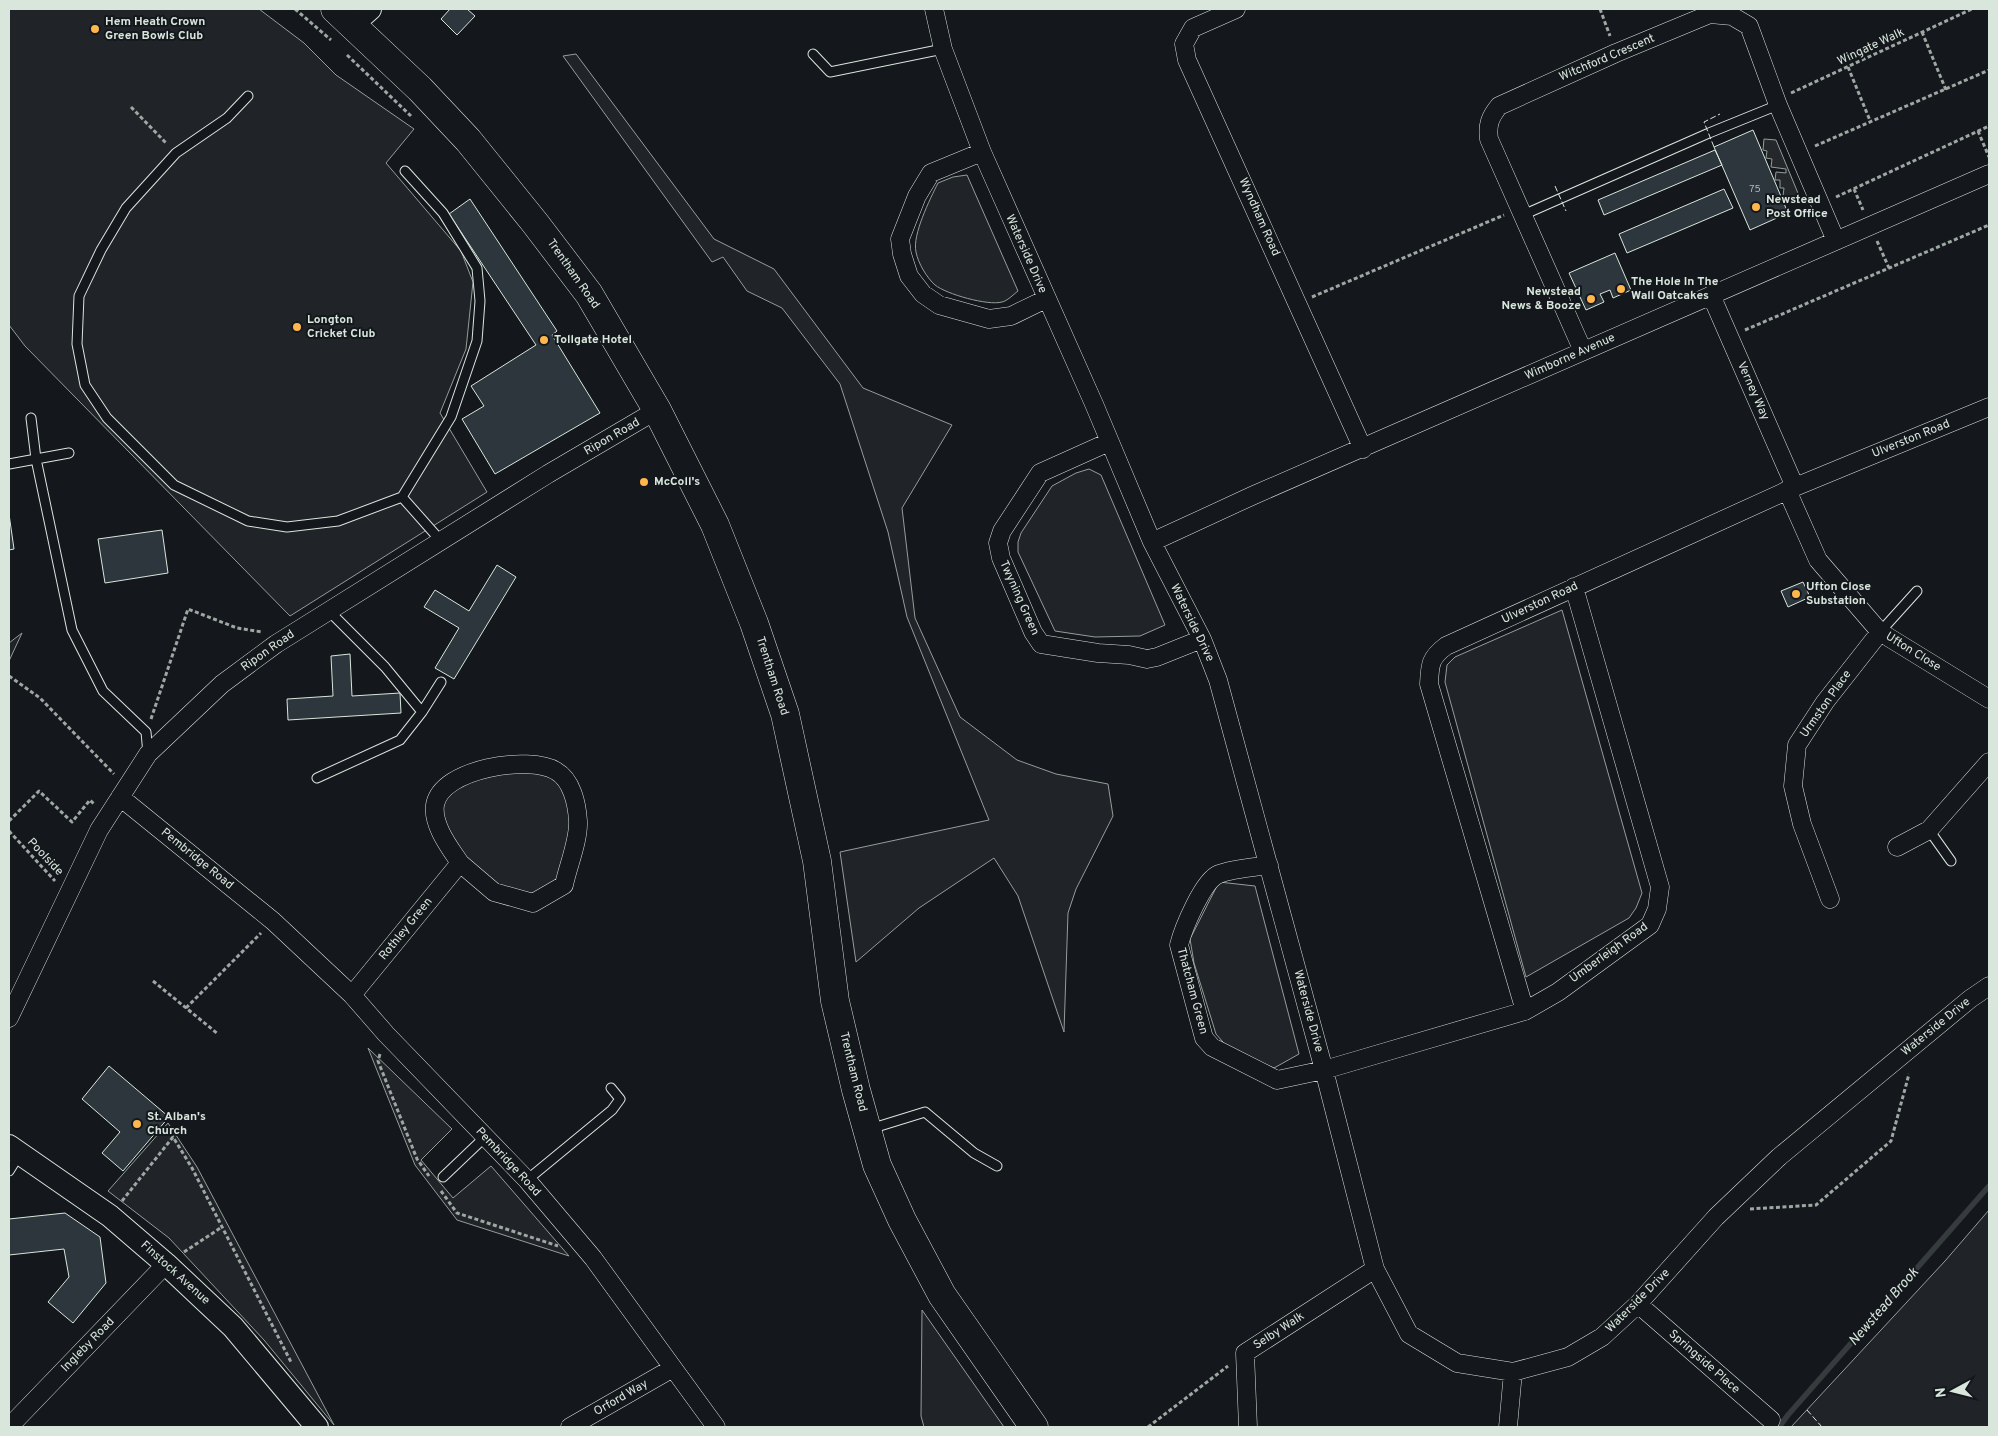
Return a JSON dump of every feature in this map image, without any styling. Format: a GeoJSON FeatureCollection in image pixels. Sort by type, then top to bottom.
{"type":"FeatureCollection","features":[{"type":"Feature","properties":{"kind":"main road","name":"Trentham Road"},"geometry":{"type":"LineString","coordinates":[[349,22],[420,90],[468,140],[536,223],[589,294],[657,410],[715,525],[754,623],[785,714],[817,861],[835,1000],[876,1165],[942,1295],[1034,1427]]}},
{"type":"Feature","properties":{"kind":"street","name":"Waterside Drive"},"geometry":{"type":"LineString","coordinates":[[934,9],[943,49],[982,152],[1094,404],[1152,542],[1202,639],[1218,680],[1376,1269],[1409,1334],[1457,1363],[1513,1372],[1568,1356],[1602,1337],[1638,1304],[1722,1211],[1779,1157],[1970,999],[1989,986]]}},
{"type":"Feature","properties":{"kind":"street","name":"Wyndham Road"},"geometry":{"type":"LineString","coordinates":[[1236,9],[1193,28],[1184,44],[1187,60],[1298,303],[1362,449]]}},
{"type":"Feature","properties":{"kind":"street","name":"Witchford Crescent"},"geometry":{"type":"LineString","coordinates":[[1583,351],[1489,138],[1487,126],[1492,114],[1499,106],[1616,53],[1710,14],[1732,16],[1749,26],[1798,154],[1836,241]]}},
{"type":"Feature","properties":{"kind":"street"},"geometry":{"type":"LineString","coordinates":[[982,152],[931,173],[917,196],[900,238],[902,254],[909,276],[923,294],[939,304],[989,319],[1011,316],[1046,299]]}},
{"type":"Feature","properties":{"kind":"street","name":"Wimborne Avenue"},"geometry":{"type":"LineString","coordinates":[[1152,542],[1583,351],[1836,241],[1871,228],[1989,174]]}},
{"type":"Feature","properties":{"kind":"street","name":"Verney Way"},"geometry":{"type":"LineString","coordinates":[[1711,296],[1791,489]]}},
{"type":"Feature","properties":{"kind":"street","name":"Ulverston Road"},"geometry":{"type":"LineString","coordinates":[[1525,1011],[1429,684],[1430,667],[1434,655],[1446,646],[1791,489],[1989,407]]}},
{"type":"Feature","properties":{"kind":"street","name":"Ripon Road"},"geometry":{"type":"LineString","coordinates":[[9,1018],[99,830],[123,792],[148,754],[222,684],[276,644],[548,474],[657,410]]}},
{"type":"Feature","properties":{"kind":"street","name":"Twyning Green"},"geometry":{"type":"LineString","coordinates":[[1109,442],[1040,473],[1002,531],[998,543],[1001,558],[1033,632],[1041,644],[1054,648],[1129,655],[1146,659],[1158,657],[1202,639]]}},
{"type":"Feature","properties":{"kind":"street","name":"Ufton Close"},"geometry":{"type":"LineString","coordinates":[[1791,489],[1818,560],[1880,632],[1989,699]]}},
{"type":"Feature","properties":{"kind":"street","name":"Umberleigh Road"},"geometry":{"type":"LineString","coordinates":[[1324,1070],[1525,1011],[1558,992],[1650,925],[1655,917],[1660,899],[1660,887],[1574,587]]}},
{"type":"Feature","properties":{"kind":"street","name":"Urmston Place"},"geometry":{"type":"LineString","coordinates":[[1830,899],[1802,824],[1793,786],[1797,745],[1825,702],[1880,632]]}},
{"type":"Feature","properties":{"kind":"street"},"geometry":{"type":"LineString","coordinates":[[1897,848],[1929,830],[1989,762]]}},
{"type":"Feature","properties":{"kind":"street"},"geometry":{"type":"LineString","coordinates":[[535,764],[556,771],[568,782],[578,822],[564,884],[532,903],[494,892],[460,864],[444,838],[437,819],[435,805],[441,792],[455,780],[477,771],[535,764]]}},
{"type":"Feature","properties":{"kind":"street","name":"Pembridge Road"},"geometry":{"type":"LineString","coordinates":[[123,792],[273,921],[352,995],[386,1034],[527,1180],[593,1258],[716,1427]]}},
{"type":"Feature","properties":{"kind":"street","name":"Rothley Green"},"geometry":{"type":"LineString","coordinates":[[352,995],[460,864]]}},
{"type":"Feature","properties":{"kind":"street","name":"Thatcham Green"},"geometry":{"type":"LineString","coordinates":[[1269,865],[1218,874],[1207,884],[1182,931],[1179,945],[1204,1038],[1212,1048],[1277,1080],[1324,1070]]}},
{"type":"Feature","properties":{"kind":"street","name":"Finstock Avenue"},"geometry":{"type":"LineString","coordinates":[[13,1156],[110,1216],[166,1264],[233,1327],[317,1427]]}},
{"type":"Feature","properties":{"kind":"street","name":"Ingleby Road"},"geometry":{"type":"LineString","coordinates":[[9,1427],[166,1264]]}},
{"type":"Feature","properties":{"kind":"street","name":"Selby Walk"},"geometry":{"type":"LineString","coordinates":[[1248,1427],[1245,1353],[1376,1269]]}},
{"type":"Feature","properties":{"kind":"street","name":"Springside Place"},"geometry":{"type":"LineString","coordinates":[[1638,1304],[1771,1420]]}},
{"type":"Feature","properties":{"kind":"street","name":"Orford Way"},"geometry":{"type":"LineString","coordinates":[[570,1427],[673,1368]]}},
{"type":"Feature","properties":{"kind":"street"},"geometry":{"type":"LineString","coordinates":[[1508,1427],[1513,1372]]}},
{"type":"Feature","properties":{"kind":"lane"},"geometry":{"type":"LineString","coordinates":[[812,54],[830,72],[943,49]]}},
{"type":"Feature","properties":{"kind":"lane"},"geometry":{"type":"LineString","coordinates":[[248,96],[227,118],[176,153],[126,208],[101,250],[79,296],[77,344],[85,386],[107,418],[174,485],[248,521],[287,527],[338,521],[402,497],[451,417],[477,342],[480,301],[477,268],[443,213],[405,171]]}},
{"type":"Feature","properties":{"kind":"lane"},"geometry":{"type":"LineString","coordinates":[[1520,209],[1709,133],[1777,102]]}},
{"type":"Feature","properties":{"kind":"lane"},"geometry":{"type":"LineString","coordinates":[[31,418],[36,459],[72,630],[103,691],[146,732],[148,754]]}},
{"type":"Feature","properties":{"kind":"lane"},"geometry":{"type":"LineString","coordinates":[[9,464],[70,453]]}},
{"type":"Feature","properties":{"kind":"lane"},"geometry":{"type":"LineString","coordinates":[[402,497],[441,541]]}},
{"type":"Feature","properties":{"kind":"lane"},"geometry":{"type":"LineString","coordinates":[[1880,632],[1917,591]]}},
{"type":"Feature","properties":{"kind":"lane"},"geometry":{"type":"LineString","coordinates":[[329,611],[385,667],[422,712]]}},
{"type":"Feature","properties":{"kind":"lane"},"geometry":{"type":"LineString","coordinates":[[317,778],[400,740],[422,712],[441,682]]}},
{"type":"Feature","properties":{"kind":"lane"},"geometry":{"type":"LineString","coordinates":[[1929,830],[1951,861]]}},
{"type":"Feature","properties":{"kind":"lane"},"geometry":{"type":"LineString","coordinates":[[527,1180],[612,1110],[620,1099],[611,1088]]}},
{"type":"Feature","properties":{"kind":"lane"},"geometry":{"type":"LineString","coordinates":[[867,1130],[925,1112],[974,1153],[997,1166]]}},
{"type":"Feature","properties":{"kind":"lane"},"geometry":{"type":"LineString","coordinates":[[443,1177],[485,1137]]}},
{"type":"Feature","properties":{"kind":"path"},"geometry":{"type":"LineString","coordinates":[[1600,9],[1616,53]]}},
{"type":"Feature","properties":{"kind":"path","name":"Wingate Walk"},"geometry":{"type":"LineString","coordinates":[[1777,102],[1796,91],[1972,9]]}},
{"type":"Feature","properties":{"kind":"path"},"geometry":{"type":"LineString","coordinates":[[297,10],[349,22]]}},
{"type":"Feature","properties":{"kind":"path"},"geometry":{"type":"LineString","coordinates":[[1922,32],[1946,90]]}},
{"type":"Feature","properties":{"kind":"path"},"geometry":{"type":"LineString","coordinates":[[345,53],[414,119]]}},
{"type":"Feature","properties":{"kind":"path"},"geometry":{"type":"LineString","coordinates":[[1848,67],[1871,123]]}},
{"type":"Feature","properties":{"kind":"path"},"geometry":{"type":"LineString","coordinates":[[1798,154],[1989,70]]}},
{"type":"Feature","properties":{"kind":"path"},"geometry":{"type":"LineString","coordinates":[[131,107],[176,153]]}},
{"type":"Feature","properties":{"kind":"path"},"geometry":{"type":"LineString","coordinates":[[1819,205],[1989,126]]}},
{"type":"Feature","properties":{"kind":"path"},"geometry":{"type":"LineString","coordinates":[[1978,130],[1989,157]]}},
{"type":"Feature","properties":{"kind":"path"},"geometry":{"type":"LineString","coordinates":[[1298,303],[1520,209]]}},
{"type":"Feature","properties":{"kind":"path"},"geometry":{"type":"LineString","coordinates":[[1729,337],[1989,225]]}},
{"type":"Feature","properties":{"kind":"path"},"geometry":{"type":"LineString","coordinates":[[1871,228],[1889,268]]}},
{"type":"Feature","properties":{"kind":"path"},"geometry":{"type":"LineString","coordinates":[[146,732],[188,609],[237,628],[263,633],[276,644]]}},
{"type":"Feature","properties":{"kind":"path"},"geometry":{"type":"LineString","coordinates":[[9,676],[40,698],[123,792]]}},
{"type":"Feature","properties":{"kind":"path"},"geometry":{"type":"LineString","coordinates":[[9,821],[39,791],[72,822],[90,800],[107,818]]}},
{"type":"Feature","properties":{"kind":"path","name":"Poolside"},"geometry":{"type":"LineString","coordinates":[[9,831],[68,894]]}},
{"type":"Feature","properties":{"kind":"path"},"geometry":{"type":"LineString","coordinates":[[186,1008],[273,921]]}},
{"type":"Feature","properties":{"kind":"path"},"geometry":{"type":"LineString","coordinates":[[153,981],[218,1034]]}},
{"type":"Feature","properties":{"kind":"path"},"geometry":{"type":"LineString","coordinates":[[1722,1211],[1816,1205],[1891,1142],[1918,1042]]}},
{"type":"Feature","properties":{"kind":"path"},"geometry":{"type":"LineString","coordinates":[[110,1216],[173,1137],[192,1168],[294,1366]]}},
{"type":"Feature","properties":{"kind":"path"},"geometry":{"type":"LineString","coordinates":[[166,1264],[222,1227]]}},
{"type":"Feature","properties":{"kind":"path"},"geometry":{"type":"LineString","coordinates":[[1148,1427],[1245,1353]]}},
{"type":"Feature","properties":{"kind":"shaded area"},"geometry":{"type":"Polygon","coordinates":[[[9,9],[259,9],[304,43],[336,75],[414,129],[386,163],[461,251],[473,282],[466,349],[440,413],[487,492],[290,616],[25,346],[9,325],[9,9]]]}},
{"type":"Feature","properties":{"kind":"shaded area"},"geometry":{"type":"Polygon","coordinates":[[[576,54],[714,239],[774,269],[863,388],[952,425],[902,508],[915,618],[960,717],[1017,760],[1056,774],[1108,784],[1113,816],[1076,889],[1068,913],[1064,1032],[1018,896],[994,858],[919,908],[856,962],[840,852],[989,820],[907,617],[888,532],[840,384],[782,308],[747,291],[723,257],[712,262],[563,56],[576,54]]]}},
{"type":"Feature","properties":{"kind":"shaded area"},"geometry":{"type":"Polygon","coordinates":[[[1764,139],[1776,140],[1800,198],[1783,196],[1784,188],[1780,188],[1780,180],[1775,180],[1776,172],[1786,173],[1786,169],[1771,167],[1772,159],[1766,158],[1767,151],[1763,150],[1764,139]]]}},
{"type":"Feature","properties":{"kind":"shaded area"},"geometry":{"type":"Polygon","coordinates":[[[967,175],[1018,291],[1002,302],[978,301],[940,288],[929,278],[917,256],[915,245],[919,227],[926,207],[938,183],[953,177],[967,175]]]}},
{"type":"Feature","properties":{"kind":"shaded area"},"geometry":{"type":"Polygon","coordinates":[[[1089,469],[1101,475],[1165,625],[1140,636],[1095,637],[1055,631],[1018,552],[1018,542],[1021,533],[1052,486],[1076,473],[1089,469]]]}},
{"type":"Feature","properties":{"kind":"shaded area"},"geometry":{"type":"Polygon","coordinates":[[[1562,610],[1642,893],[1636,908],[1629,918],[1526,977],[1445,682],[1447,665],[1455,657],[1562,610]]]}},
{"type":"Feature","properties":{"kind":"shaded area"},"geometry":{"type":"Polygon","coordinates":[[[22,633],[9,661],[9,643],[22,633]]]}},
{"type":"Feature","properties":{"kind":"shaded area"},"geometry":{"type":"Polygon","coordinates":[[[534,767],[565,785],[573,823],[560,882],[531,899],[495,889],[464,860],[441,819],[444,794],[456,784],[534,767]]]}},
{"type":"Feature","properties":{"kind":"shaded area"},"geometry":{"type":"Polygon","coordinates":[[[1219,882],[1255,886],[1299,1054],[1274,1068],[1229,1049],[1216,1034],[1194,963],[1190,939],[1219,882]]]}},
{"type":"Feature","properties":{"kind":"shaded area"},"geometry":{"type":"Polygon","coordinates":[[[368,1048],[452,1129],[421,1160],[453,1198],[491,1166],[569,1256],[457,1220],[415,1165],[368,1048]]]}},
{"type":"Feature","properties":{"kind":"shaded area"},"geometry":{"type":"Polygon","coordinates":[[[168,1123],[197,1167],[334,1425],[264,1340],[169,1238],[108,1191],[168,1123]]]}},
{"type":"Feature","properties":{"kind":"shaded area"},"geometry":{"type":"Polygon","coordinates":[[[1989,1210],[1989,1427],[1791,1427],[1945,1261],[1989,1210]]]}},
{"type":"Feature","properties":{"kind":"shaded area"},"geometry":{"type":"Polygon","coordinates":[[[922,1310],[1004,1427],[924,1427],[921,1416],[922,1310]]]}},
{"type":"Feature","properties":{"kind":"building"},"geometry":{"type":"Polygon","coordinates":[[[450,9],[467,9],[475,16],[457,35],[441,19],[450,9]]]}},
{"type":"Feature","properties":{"kind":"building"},"geometry":{"type":"Polygon","coordinates":[[[1753,130],[1788,213],[1750,230],[1714,147],[1753,130]]]}},
{"type":"Feature","properties":{"kind":"building"},"geometry":{"type":"Polygon","coordinates":[[[1715,150],[1722,165],[1604,215],[1598,200],[1715,150]]]}},
{"type":"Feature","properties":{"kind":"building"},"geometry":{"type":"Polygon","coordinates":[[[1724,189],[1733,208],[1627,253],[1619,234],[1724,189]]]}},
{"type":"Feature","properties":{"kind":"building","name":"Tollgate Hotel"},"geometry":{"type":"Polygon","coordinates":[[[470,199],[557,331],[552,335],[600,413],[495,474],[462,419],[484,406],[471,386],[536,345],[449,214],[470,199]]]}},
{"type":"Feature","properties":{"kind":"building"},"geometry":{"type":"Polygon","coordinates":[[[1615,253],[1631,290],[1613,298],[1610,290],[1600,294],[1604,302],[1586,310],[1569,273],[1615,253]]]}},
{"type":"Feature","properties":{"kind":"building"},"geometry":{"type":"Polygon","coordinates":[[[9,514],[14,549],[9,550],[9,514]]]}},
{"type":"Feature","properties":{"kind":"building"},"geometry":{"type":"Polygon","coordinates":[[[162,530],[168,573],[105,583],[98,539],[162,530]]]}},
{"type":"Feature","properties":{"kind":"building"},"geometry":{"type":"Polygon","coordinates":[[[497,565],[516,577],[454,679],[435,668],[459,628],[424,607],[435,590],[469,611],[497,565]]]}},
{"type":"Feature","properties":{"kind":"building","name":"Ufton Close Substation"},"geometry":{"type":"Polygon","coordinates":[[[1803,582],[1810,597],[1788,607],[1781,591],[1803,582]]]}},
{"type":"Feature","properties":{"kind":"building"},"geometry":{"type":"Polygon","coordinates":[[[350,654],[352,696],[400,693],[401,713],[288,720],[287,699],[333,696],[331,656],[350,654]]]}},
{"type":"Feature","properties":{"kind":"building","name":"St. Alban's Church"},"geometry":{"type":"Polygon","coordinates":[[[109,1066],[169,1117],[123,1171],[102,1153],[120,1132],[82,1099],[109,1066]]]}},
{"type":"Feature","properties":{"kind":"building"},"geometry":{"type":"Polygon","coordinates":[[[65,1213],[100,1237],[106,1283],[73,1323],[48,1302],[69,1277],[64,1249],[9,1255],[9,1219],[65,1213]]]}},
{"type":"Feature","properties":{"kind":"waterway","name":"Newstead Brook"},"geometry":{"type":"LineString","coordinates":[[1779,1427],[1989,1186]]}},
{"type":"Feature","properties":{"kind":"fence"},"geometry":{"type":"LineString","coordinates":[[1714,147],[1704,122],[1720,114]]}},
{"type":"Feature","properties":{"kind":"fence"},"geometry":{"type":"LineString","coordinates":[[1555,186],[1566,211]]}},
{"type":"Feature","properties":{"kind":"fence"},"geometry":{"type":"LineString","coordinates":[[1807,1410],[1822,1427]]}},
{"type":"Feature","properties":{"kind":"place","name":"Hem Heath Crown Green Bowls Club"},"geometry":{"type":"Point","coordinates":[95,29]}},
{"type":"Feature","properties":{"kind":"place","name":"Newstead Post Office"},"geometry":{"type":"Point","coordinates":[1756,207]}},
{"type":"Feature","properties":{"kind":"place","name":"The Hole In The Wall Oatcakes"},"geometry":{"type":"Point","coordinates":[1621,289]}},
{"type":"Feature","properties":{"kind":"place","name":"Newstead News & Booze"},"geometry":{"type":"Point","coordinates":[1591,299]}},
{"type":"Feature","properties":{"kind":"place","name":"Longton Cricket Club"},"geometry":{"type":"Point","coordinates":[297,327]}},
{"type":"Feature","properties":{"kind":"place","name":"Tollgate Hotel"},"geometry":{"type":"Point","coordinates":[544,340]}},
{"type":"Feature","properties":{"kind":"place","name":"McColl's"},"geometry":{"type":"Point","coordinates":[644,482]}},
{"type":"Feature","properties":{"kind":"place","name":"Ufton Close Substation"},"geometry":{"type":"Point","coordinates":[1796,594]}},
{"type":"Feature","properties":{"kind":"place","name":"St. Alban's Church"},"geometry":{"type":"Point","coordinates":[137,1124]}}]}
